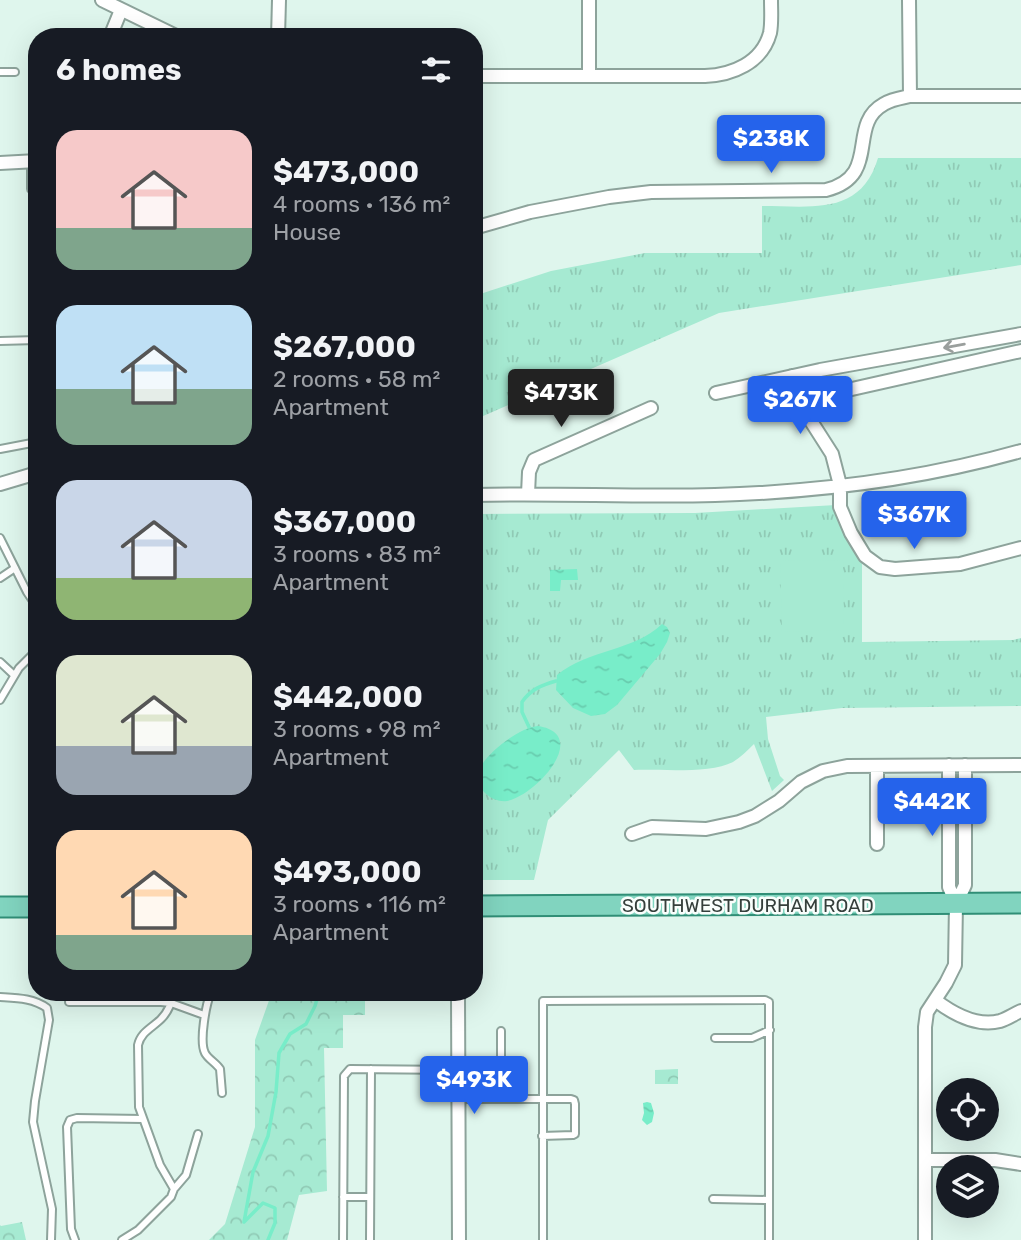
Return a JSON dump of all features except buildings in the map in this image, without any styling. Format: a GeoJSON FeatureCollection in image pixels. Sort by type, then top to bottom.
{"type":"FeatureCollection","features":[{"type":"Feature","properties":{"kind":"main road","name":"SOUTHWEST DURHAM ROAD"},"geometry":{"type":"LineString","coordinates":[[483,906],[1021,903]]}},
{"type":"Feature","properties":{"kind":"main road"},"geometry":{"type":"LineString","coordinates":[[0,907],[28,907]]}},
{"type":"Feature","properties":{"kind":"street"},"geometry":{"type":"LineString","coordinates":[[102,0],[159,28]]}},
{"type":"Feature","properties":{"kind":"street"},"geometry":{"type":"LineString","coordinates":[[278,28],[279,0]]}},
{"type":"Feature","properties":{"kind":"street"},"geometry":{"type":"LineString","coordinates":[[589,0],[589,76]]}},
{"type":"Feature","properties":{"kind":"street"},"geometry":{"type":"LineString","coordinates":[[483,76],[719,75],[740,69],[756,57],[770,32],[771,0]]}},
{"type":"Feature","properties":{"kind":"street"},"geometry":{"type":"LineString","coordinates":[[909,0],[911,96]]}},
{"type":"Feature","properties":{"kind":"street"},"geometry":{"type":"LineString","coordinates":[[114,28],[121,10]]}},
{"type":"Feature","properties":{"kind":"street"},"geometry":{"type":"LineString","coordinates":[[483,225],[530,212],[651,192],[813,191],[836,188],[850,179],[856,170],[862,156],[864,132],[873,113],[881,105],[911,96],[1021,96]]}},
{"type":"Feature","properties":{"kind":"street"},"geometry":{"type":"LineString","coordinates":[[0,163],[28,161]]}},
{"type":"Feature","properties":{"kind":"street"},"geometry":{"type":"LineString","coordinates":[[716,393],[792,376],[1021,334]]}},
{"type":"Feature","properties":{"kind":"street"},"geometry":{"type":"LineString","coordinates":[[803,400],[1021,352]]}},
{"type":"Feature","properties":{"kind":"street"},"geometry":{"type":"LineString","coordinates":[[792,376],[809,418],[832,454],[840,485],[841,507],[851,533],[865,556],[880,567],[895,569],[960,564],[1021,548]]}},
{"type":"Feature","properties":{"kind":"street"},"geometry":{"type":"LineString","coordinates":[[528,494],[529,472],[534,460],[651,408]]}},
{"type":"Feature","properties":{"kind":"street"},"geometry":{"type":"LineString","coordinates":[[483,495],[713,495],[825,487],[931,472],[1021,450]]}},
{"type":"Feature","properties":{"kind":"street"},"geometry":{"type":"LineString","coordinates":[[0,484],[28,476]]}},
{"type":"Feature","properties":{"kind":"street"},"geometry":{"type":"LineString","coordinates":[[925,1240],[925,1027],[927,1012],[955,965],[956,904],[949,887],[949,765]]}},
{"type":"Feature","properties":{"kind":"street"},"geometry":{"type":"LineString","coordinates":[[956,904],[965,885],[965,765]]}},
{"type":"Feature","properties":{"kind":"street"},"geometry":{"type":"LineString","coordinates":[[632,834],[652,827],[706,829],[739,822],[755,816],[779,801],[801,782],[823,771],[847,766],[1021,765]]}},
{"type":"Feature","properties":{"kind":"street"},"geometry":{"type":"LineString","coordinates":[[877,766],[877,844]]}},
{"type":"Feature","properties":{"kind":"street"},"geometry":{"type":"LineString","coordinates":[[935,1000],[948,1011],[976,1021],[998,1022],[1021,1011]]}},
{"type":"Feature","properties":{"kind":"street"},"geometry":{"type":"LineString","coordinates":[[458,1001],[458,1240]]}},
{"type":"Feature","properties":{"kind":"street"},"geometry":{"type":"LineString","coordinates":[[925,1160],[995,1160],[1021,1164]]}},
{"type":"Feature","properties":{"kind":"lane"},"geometry":{"type":"LineString","coordinates":[[0,72],[15,72]]}},
{"type":"Feature","properties":{"kind":"lane"},"geometry":{"type":"LineString","coordinates":[[0,341],[28,340]]}},
{"type":"Feature","properties":{"kind":"lane"},"geometry":{"type":"LineString","coordinates":[[0,449],[28,444]]}},
{"type":"Feature","properties":{"kind":"lane"},"geometry":{"type":"LineString","coordinates":[[0,538],[28,591]]}},
{"type":"Feature","properties":{"kind":"lane"},"geometry":{"type":"LineString","coordinates":[[0,578],[15,568]]}},
{"type":"Feature","properties":{"kind":"lane"},"geometry":{"type":"LineString","coordinates":[[0,700],[14,675],[28,660]]}},
{"type":"Feature","properties":{"kind":"lane"},"geometry":{"type":"LineString","coordinates":[[0,662],[14,675]]}},
{"type":"Feature","properties":{"kind":"lane"},"geometry":{"type":"LineString","coordinates":[[0,997],[28,1000]]}},
{"type":"Feature","properties":{"kind":"lane"},"geometry":{"type":"LineString","coordinates":[[543,1240],[543,1001],[765,1000],[770,1007],[769,1240]]}},
{"type":"Feature","properties":{"kind":"lane"},"geometry":{"type":"LineString","coordinates":[[33,1001],[47,1008],[50,1020],[33,1122],[52,1209],[51,1240]]}},
{"type":"Feature","properties":{"kind":"lane"},"geometry":{"type":"LineString","coordinates":[[208,1001],[204,1015],[203,1049],[220,1069],[222,1093]]}},
{"type":"Feature","properties":{"kind":"lane"},"geometry":{"type":"LineString","coordinates":[[69,1002],[171,1003],[204,1015]]}},
{"type":"Feature","properties":{"kind":"lane"},"geometry":{"type":"LineString","coordinates":[[171,1003],[161,1020],[139,1039],[138,1099],[160,1165],[174,1189]]}},
{"type":"Feature","properties":{"kind":"lane"},"geometry":{"type":"LineString","coordinates":[[715,1038],[752,1038],[770,1030]]}},
{"type":"Feature","properties":{"kind":"lane"},"geometry":{"type":"LineString","coordinates":[[501,1031],[501,1099]]}},
{"type":"Feature","properties":{"kind":"lane"},"geometry":{"type":"LineString","coordinates":[[343,1240],[344,1076],[350,1069],[458,1070]]}},
{"type":"Feature","properties":{"kind":"lane"},"geometry":{"type":"LineString","coordinates":[[370,1240],[371,1069]]}},
{"type":"Feature","properties":{"kind":"lane"},"geometry":{"type":"LineString","coordinates":[[458,1099],[574,1100],[576,1131],[573,1135],[542,1136]]}},
{"type":"Feature","properties":{"kind":"lane"},"geometry":{"type":"LineString","coordinates":[[75,1240],[71,1228],[67,1127],[71,1120],[77,1118],[143,1119]]}},
{"type":"Feature","properties":{"kind":"lane"},"geometry":{"type":"LineString","coordinates":[[122,1240],[138,1230],[171,1197],[186,1175],[198,1134]]}},
{"type":"Feature","properties":{"kind":"lane"},"geometry":{"type":"LineString","coordinates":[[343,1197],[370,1197]]}},
{"type":"Feature","properties":{"kind":"lane"},"geometry":{"type":"LineString","coordinates":[[713,1199],[769,1200]]}},
{"type":"Feature","properties":{"kind":"green space"},"geometry":{"type":"Polygon","coordinates":[[[878,158],[1021,158],[1021,265],[719,313],[483,416],[483,293],[551,271],[645,253],[762,253],[762,206],[832,204],[847,199],[860,190],[870,177],[878,158]]]}},
{"type":"Feature","properties":{"kind":"green space"},"geometry":{"type":"Polygon","coordinates":[[[836,505],[846,534],[862,561],[862,642],[1021,638],[1021,706],[842,708],[766,717],[768,739],[780,776],[784,780],[772,791],[754,744],[733,762],[699,770],[634,770],[619,750],[548,820],[534,880],[483,880],[483,514],[695,513],[836,505]]]}},
{"type":"Feature","properties":{"kind":"green space"},"geometry":{"type":"Polygon","coordinates":[[[843,560],[844,630],[782,632],[780,561],[843,560]]]}},
{"type":"Feature","properties":{"kind":"green space"},"geometry":{"type":"Polygon","coordinates":[[[269,1001],[365,1001],[365,1015],[343,1015],[343,1048],[324,1048],[327,1191],[299,1195],[287,1240],[209,1240],[225,1224],[255,1127],[255,1040],[269,1001]]]}},
{"type":"Feature","properties":{"kind":"green space"},"geometry":{"type":"Polygon","coordinates":[[[678,1069],[678,1084],[655,1084],[655,1070],[678,1069]]]}},
{"type":"Feature","properties":{"kind":"green space"},"geometry":{"type":"Polygon","coordinates":[[[22,1222],[26,1240],[0,1240],[0,1225],[22,1222]]]}},
{"type":"Feature","properties":{"kind":"water"},"geometry":{"type":"Polygon","coordinates":[[[577,569],[578,580],[561,580],[560,591],[550,591],[550,570],[577,569]]]}},
{"type":"Feature","properties":{"kind":"water"},"geometry":{"type":"Polygon","coordinates":[[[662,624],[670,633],[660,654],[617,705],[605,714],[591,716],[573,708],[556,690],[557,675],[569,666],[624,646],[662,624]]]}},
{"type":"Feature","properties":{"kind":"water"},"geometry":{"type":"Polygon","coordinates":[[[538,726],[553,731],[560,740],[554,764],[532,788],[519,796],[507,801],[490,797],[483,790],[483,763],[513,736],[538,726]]]}},
{"type":"Feature","properties":{"kind":"water"},"geometry":{"type":"Polygon","coordinates":[[[643,1103],[651,1103],[654,1113],[652,1122],[647,1125],[642,1120],[643,1103]]]}},
{"type":"Feature","properties":{"kind":"waterway"},"geometry":{"type":"LineString","coordinates":[[529,727],[522,712],[522,702],[537,688],[556,681]]}},
{"type":"Feature","properties":{"kind":"waterway"},"geometry":{"type":"LineString","coordinates":[[268,1240],[275,1223],[275,1208],[263,1203],[244,1222],[253,1172],[268,1136],[276,1092],[279,1053],[290,1034],[306,1024],[316,1001]]}}]}
